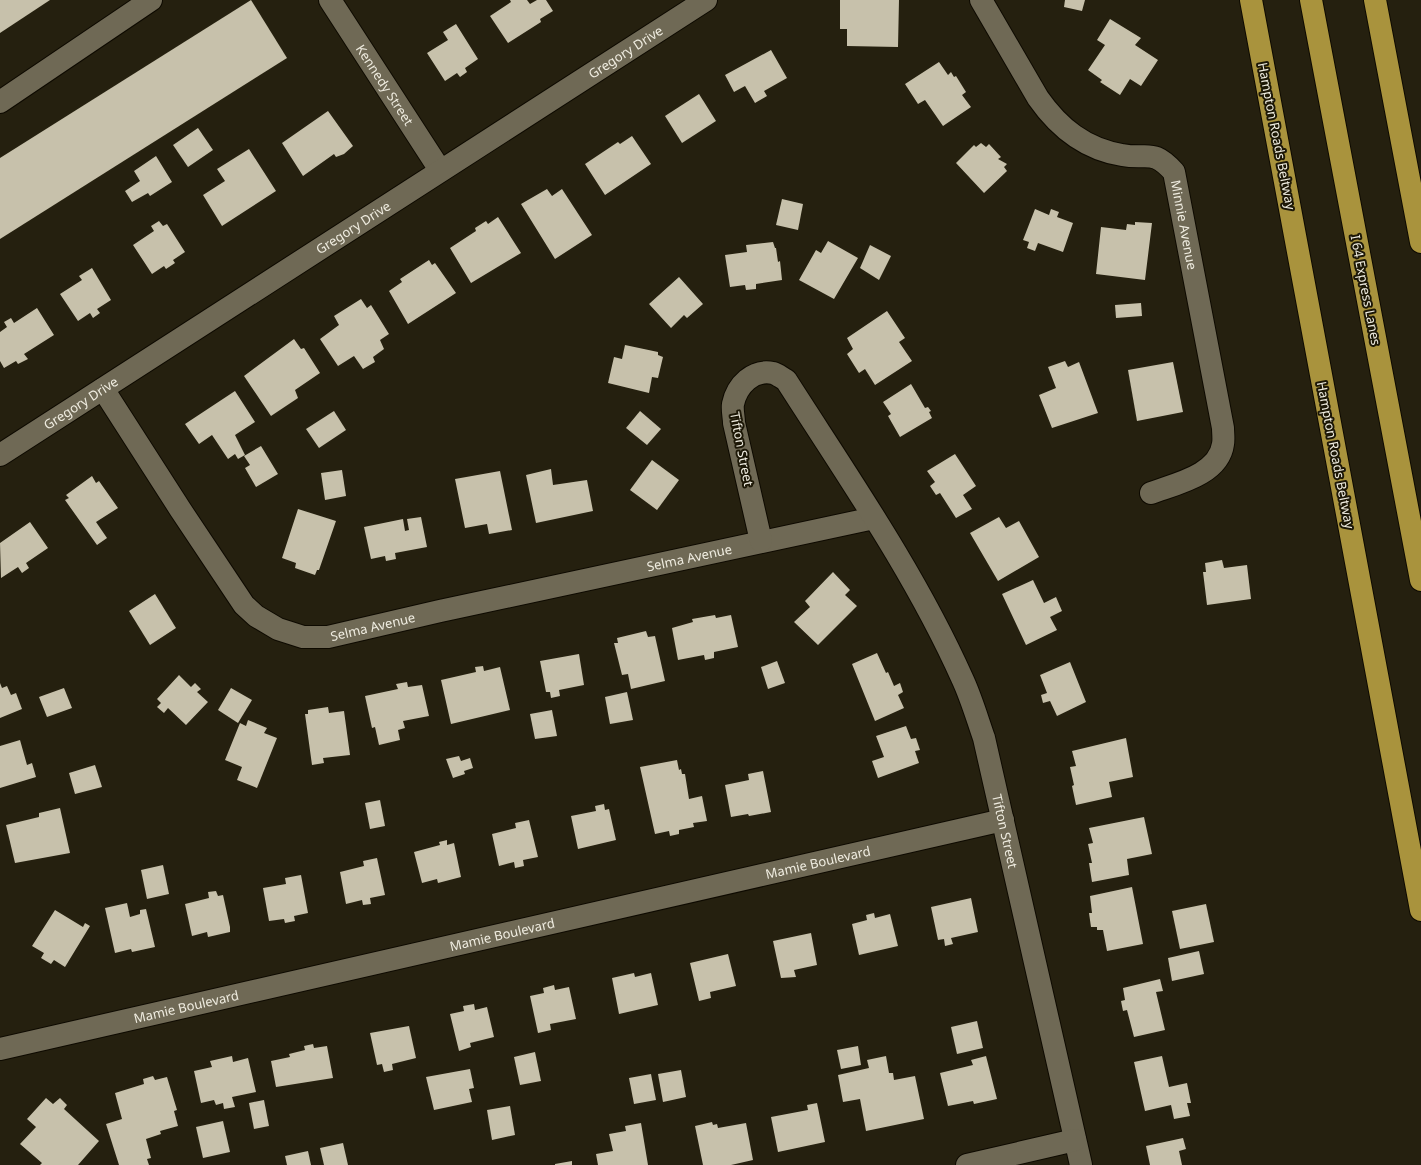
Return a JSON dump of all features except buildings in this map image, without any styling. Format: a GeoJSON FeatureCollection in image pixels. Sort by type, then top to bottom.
{"type":"FeatureCollection","features":[{"type":"Feature","properties":{"kind":"highway","name":"Hampton Roads Beltway"},"geometry":{"type":"LineString","coordinates":[[1251,0],[1421,910]]}},
{"type":"Feature","properties":{"kind":"highway","name":"I 64 Express Lanes"},"geometry":{"type":"LineString","coordinates":[[1311,0],[1421,580]]}},
{"type":"Feature","properties":{"kind":"highway"},"geometry":{"type":"LineString","coordinates":[[1375,0],[1421,242]]}},
{"type":"Feature","properties":{"kind":"street"},"geometry":{"type":"LineString","coordinates":[[0,102],[152,0]]}},
{"type":"Feature","properties":{"kind":"street","name":"Kennedy Street"},"geometry":{"type":"LineString","coordinates":[[330,0],[440,170]]}},
{"type":"Feature","properties":{"kind":"street","name":"Gregory Drive"},"geometry":{"type":"LineString","coordinates":[[0,455],[440,170],[706,0]]}},
{"type":"Feature","properties":{"kind":"street","name":"Minnie Avenue"},"geometry":{"type":"LineString","coordinates":[[981,0],[1038,98],[1049,114],[1071,135],[1096,149],[1123,156],[1148,155],[1162,159],[1174,172],[1223,428],[1224,445],[1216,460],[1204,472],[1151,493]]}},
{"type":"Feature","properties":{"kind":"street","name":"Tifton Street"},"geometry":{"type":"LineString","coordinates":[[761,541],[734,423],[733,405],[738,391],[748,378],[761,372],[774,373],[786,380],[874,518],[930,613],[963,679],[984,738],[1004,820],[1081,1165]]}},
{"type":"Feature","properties":{"kind":"street","name":"Selma Avenue"},"geometry":{"type":"LineString","coordinates":[[103,389],[244,605],[256,616],[278,629],[303,637],[328,637],[448,609],[761,541]]}},
{"type":"Feature","properties":{"kind":"street"},"geometry":{"type":"LineString","coordinates":[[761,541],[874,518]]}},
{"type":"Feature","properties":{"kind":"street","name":"Mamie Boulevard"},"geometry":{"type":"LineString","coordinates":[[0,1049],[1004,820]]}},
{"type":"Feature","properties":{"kind":"street"},"geometry":{"type":"LineString","coordinates":[[967,1165],[1075,1140]]}}]}
